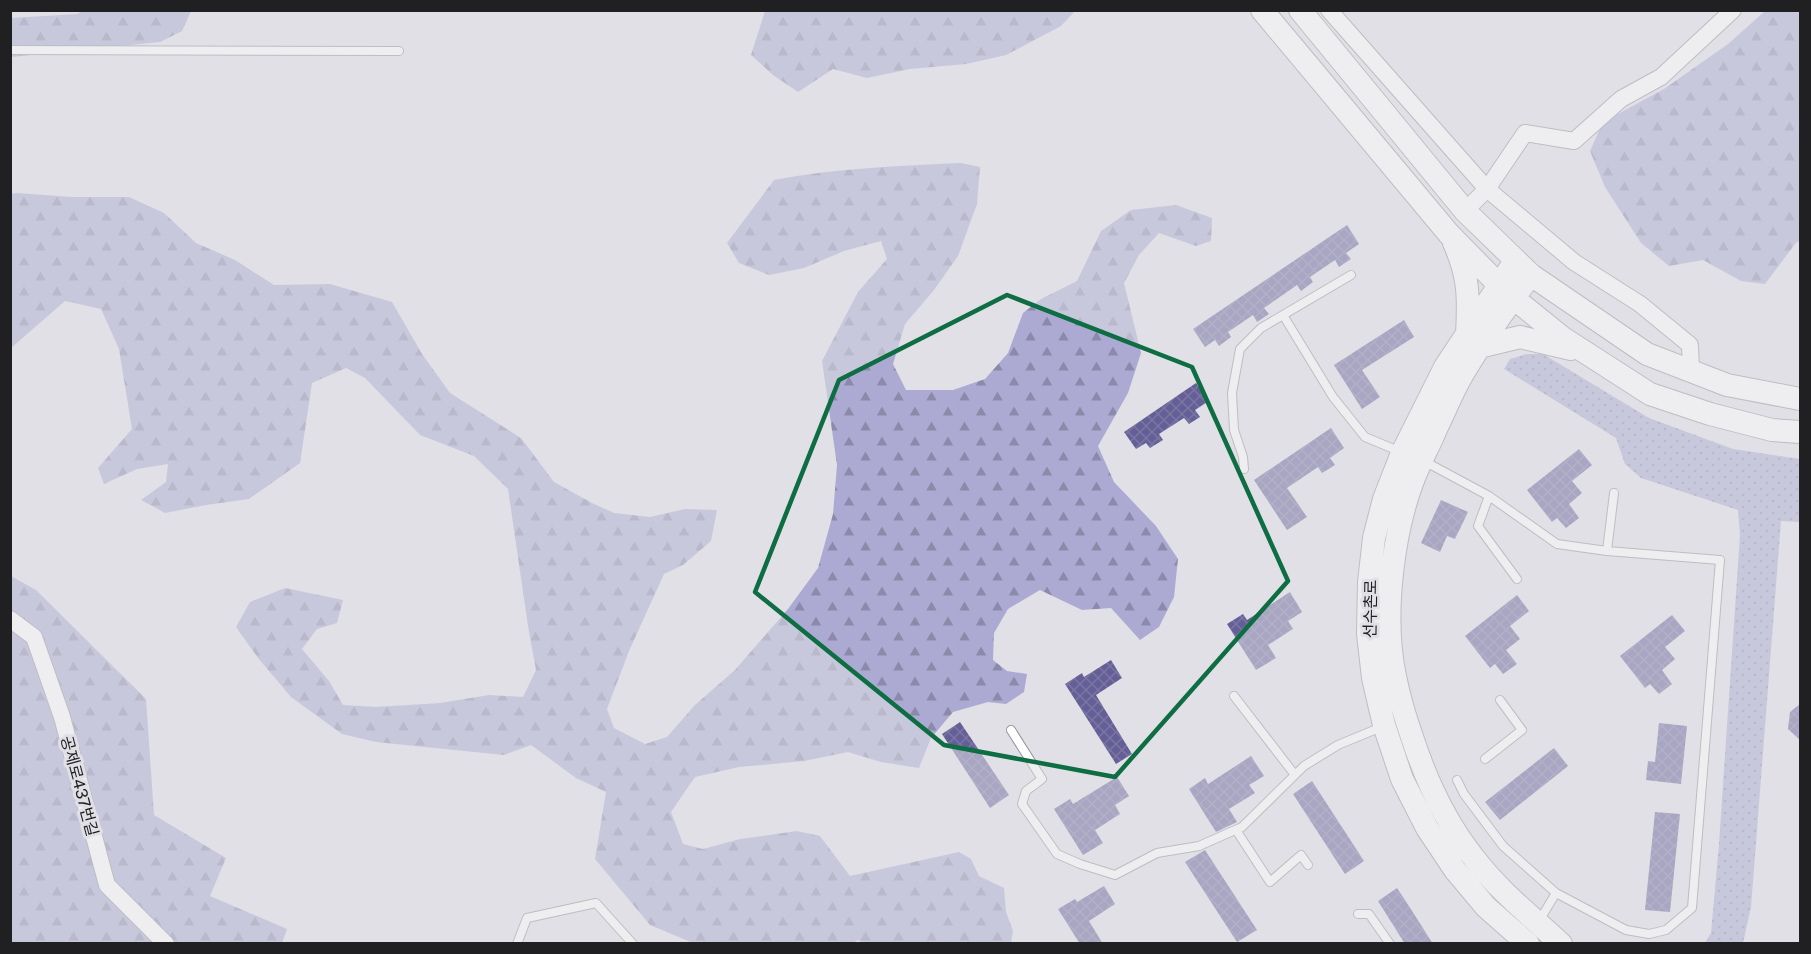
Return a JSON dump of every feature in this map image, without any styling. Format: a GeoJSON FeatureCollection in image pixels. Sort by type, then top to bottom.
{"type":"FeatureCollection","features":[{"type":"Feature","properties":{"kind":"street"},"geometry":{"type":"LineString","coordinates":[[1262,10],[1449,234],[1506,292],[1563,338],[1650,394],[1710,414],[1772,430],[1800,432]]}},
{"type":"Feature","properties":{"kind":"street"},"geometry":{"type":"LineString","coordinates":[[1300,10],[1465,211],[1523,268],[1647,354],[1727,385],[1800,399]]}},
{"type":"Feature","properties":{"kind":"street"},"geometry":{"type":"LineString","coordinates":[[1329,10],[1487,189],[1574,262],[1640,304],[1690,345],[1691,371]]}},
{"type":"Feature","properties":{"kind":"street"},"geometry":{"type":"LineString","coordinates":[[1465,211],[1487,189],[1526,133],[1574,141],[1621,99],[1661,77],[1732,10]]}},
{"type":"Feature","properties":{"kind":"street"},"geometry":{"type":"LineString","coordinates":[[1449,234],[1462,262],[1469,294],[1473,341],[1520,337],[1584,352]]}},
{"type":"Feature","properties":{"kind":"street","name":"선수촌로"},"geometry":{"type":"LineString","coordinates":[[1523,268],[1473,341],[1462,374],[1412,456],[1405,505],[1396,542],[1392,583],[1390,633],[1395,674],[1395,722],[1447,817],[1472,857],[1502,891],[1529,938],[1562,944]]}},
{"type":"Feature","properties":{"kind":"street","name":"공제로437번길"},"geometry":{"type":"LineString","coordinates":[[10,619],[34,637],[62,717],[107,885],[166,944]]}},
{"type":"Feature","properties":{"kind":"lane"},"geometry":{"type":"LineString","coordinates":[[10,50],[399,51]]}},
{"type":"Feature","properties":{"kind":"lane"},"geometry":{"type":"LineString","coordinates":[[1244,469],[1243,457],[1234,430],[1232,393],[1240,349],[1261,328],[1351,275]]}},
{"type":"Feature","properties":{"kind":"lane"},"geometry":{"type":"LineString","coordinates":[[1283,315],[1334,396],[1365,437],[1412,456],[1489,496],[1557,544],[1607,551],[1720,560],[1692,908],[1666,930],[1649,934],[1626,930],[1556,893],[1503,846],[1464,795],[1457,780]]}},
{"type":"Feature","properties":{"kind":"lane"},"geometry":{"type":"LineString","coordinates":[[1607,551],[1614,493]]}},
{"type":"Feature","properties":{"kind":"lane"},"geometry":{"type":"LineString","coordinates":[[1489,496],[1478,526],[1517,579]]}},
{"type":"Feature","properties":{"kind":"lane"},"geometry":{"type":"LineString","coordinates":[[1234,696],[1295,775]]}},
{"type":"Feature","properties":{"kind":"lane"},"geometry":{"type":"LineString","coordinates":[[1485,759],[1522,730],[1500,700]]}},
{"type":"Feature","properties":{"kind":"lane"},"geometry":{"type":"LineString","coordinates":[[1011,730],[1042,779],[1026,791],[1022,804],[1058,854],[1115,875],[1157,853],[1199,846],[1242,827],[1304,766],[1338,745],[1395,722]]}},
{"type":"Feature","properties":{"kind":"lane"},"geometry":{"type":"LineString","coordinates":[[1236,830],[1270,882],[1301,855],[1308,865]]}},
{"type":"Feature","properties":{"kind":"lane"},"geometry":{"type":"LineString","coordinates":[[1529,938],[1556,893]]}},
{"type":"Feature","properties":{"kind":"lane"},"geometry":{"type":"LineString","coordinates":[[517,944],[527,918],[596,903],[633,944]]}},
{"type":"Feature","properties":{"kind":"lane"},"geometry":{"type":"LineString","coordinates":[[1358,914],[1369,914],[1390,944]]}},
{"type":"Feature","properties":{"kind":"highlighted area"},"geometry":{"type":"Polygon","coordinates":[[[1007,295],[1192,367],[1288,581],[1115,777],[944,745],[755,592],[839,380],[1007,295]]]}},
{"type":"Feature","properties":{"kind":"green space"},"geometry":{"type":"Polygon","coordinates":[[[82,10],[191,11],[182,31],[160,42],[11,57],[11,18],[78,14],[82,10]]]}},
{"type":"Feature","properties":{"kind":"green space"},"geometry":{"type":"Polygon","coordinates":[[[765,10],[1075,11],[1061,26],[1006,55],[966,64],[910,69],[867,78],[833,69],[798,92],[773,75],[751,55],[765,10]]]}},
{"type":"Feature","properties":{"kind":"green space"},"geometry":{"type":"Polygon","coordinates":[[[1765,11],[1800,11],[1800,240],[1765,284],[1741,281],[1703,260],[1669,266],[1641,243],[1605,187],[1590,151],[1603,122],[1664,89],[1728,44],[1765,11]]]}},
{"type":"Feature","properties":{"kind":"green space"},"geometry":{"type":"Polygon","coordinates":[[[961,163],[980,167],[977,204],[958,256],[934,290],[905,324],[893,364],[906,390],[953,390],[985,379],[1008,353],[1023,313],[1041,299],[1077,281],[1101,231],[1131,210],[1176,205],[1212,218],[1211,241],[1196,246],[1159,233],[1139,255],[1124,283],[1141,353],[1128,393],[1098,446],[1114,482],[1156,526],[1178,559],[1174,597],[1159,627],[1140,640],[1111,608],[1082,610],[1040,590],[1008,609],[994,633],[993,660],[1007,671],[1027,674],[1024,692],[1006,704],[988,702],[953,712],[931,738],[919,768],[881,762],[848,752],[804,761],[739,767],[695,777],[671,812],[683,844],[703,849],[740,839],[797,831],[820,836],[850,876],[959,852],[971,859],[979,876],[1004,888],[1006,912],[1013,931],[1011,943],[865,944],[858,940],[850,944],[693,943],[650,925],[595,859],[606,792],[576,778],[531,745],[504,755],[376,742],[342,734],[291,697],[258,658],[236,627],[250,602],[285,588],[343,600],[337,623],[317,629],[302,649],[329,681],[343,705],[376,707],[440,703],[489,695],[523,697],[536,670],[508,489],[474,456],[420,435],[365,378],[346,368],[312,383],[300,463],[249,499],[165,513],[141,500],[166,482],[168,464],[137,469],[104,484],[98,468],[132,429],[119,349],[101,309],[65,301],[11,348],[10,194],[17,193],[72,197],[129,197],[164,213],[196,243],[235,260],[274,285],[330,284],[392,302],[422,354],[450,393],[521,438],[554,482],[614,513],[650,517],[685,509],[717,510],[711,541],[683,565],[664,574],[629,651],[607,709],[614,728],[645,744],[667,737],[695,705],[735,670],[788,609],[818,568],[833,514],[837,465],[822,361],[858,292],[887,259],[881,241],[844,251],[804,268],[769,275],[739,263],[727,243],[774,180],[844,170],[961,163]]]}},
{"type":"Feature","properties":{"kind":"green space"},"geometry":{"type":"Polygon","coordinates":[[[1527,354],[1543,354],[1649,418],[1733,449],[1800,459],[1800,522],[1781,521],[1751,907],[1743,943],[1705,943],[1711,933],[1719,844],[1740,535],[1738,510],[1641,478],[1625,464],[1616,438],[1504,369],[1510,359],[1527,354]]]}},
{"type":"Feature","properties":{"kind":"green space"},"geometry":{"type":"Polygon","coordinates":[[[11,576],[36,590],[146,699],[154,815],[226,858],[210,896],[287,929],[282,943],[11,944],[11,576]]]}},
{"type":"Feature","properties":{"kind":"building"},"geometry":{"type":"Polygon","coordinates":[[[1347,225],[1359,244],[1346,253],[1351,259],[1339,267],[1335,260],[1310,277],[1313,282],[1301,291],[1297,285],[1264,308],[1269,314],[1257,322],[1253,315],[1228,332],[1231,337],[1219,346],[1215,340],[1205,347],[1193,329],[1347,225]]]}},
{"type":"Feature","properties":{"kind":"building"},"geometry":{"type":"Polygon","coordinates":[[[1404,320],[1414,337],[1362,370],[1380,397],[1362,409],[1334,365],[1404,320]]]}},
{"type":"Feature","properties":{"kind":"building"},"geometry":{"type":"Polygon","coordinates":[[[1196,383],[1209,401],[1195,410],[1200,417],[1189,424],[1184,418],[1159,434],[1163,440],[1150,448],[1146,443],[1136,449],[1124,432],[1196,383]]]}},
{"type":"Feature","properties":{"kind":"building"},"geometry":{"type":"Polygon","coordinates":[[[1331,428],[1344,448],[1330,458],[1335,465],[1322,473],[1318,467],[1287,488],[1307,517],[1287,530],[1254,480],[1331,428]]]}},
{"type":"Feature","properties":{"kind":"building"},"geometry":{"type":"Polygon","coordinates":[[[1579,449],[1592,465],[1572,481],[1582,493],[1569,504],[1579,518],[1566,528],[1557,518],[1552,522],[1527,490],[1579,449]]]}},
{"type":"Feature","properties":{"kind":"building"},"geometry":{"type":"Polygon","coordinates":[[[1441,500],[1468,512],[1455,539],[1447,536],[1440,552],[1421,543],[1441,500]]]}},
{"type":"Feature","properties":{"kind":"building"},"geometry":{"type":"Polygon","coordinates":[[[1290,592],[1302,612],[1288,621],[1293,629],[1268,645],[1276,658],[1256,670],[1227,624],[1243,614],[1247,620],[1290,592]]]}},
{"type":"Feature","properties":{"kind":"building"},"geometry":{"type":"Polygon","coordinates":[[[1517,595],[1529,611],[1510,626],[1520,639],[1506,650],[1517,664],[1503,674],[1495,664],[1490,668],[1465,636],[1517,595]]]}},
{"type":"Feature","properties":{"kind":"building"},"geometry":{"type":"Polygon","coordinates":[[[1672,615],[1685,631],[1665,647],[1675,659],[1662,670],[1672,684],[1659,694],[1650,684],[1645,688],[1620,656],[1672,615]]]}},
{"type":"Feature","properties":{"kind":"building"},"geometry":{"type":"Polygon","coordinates":[[[1111,660],[1122,678],[1096,695],[1132,754],[1116,764],[1065,684],[1082,673],[1084,677],[1111,660]]]}},
{"type":"Feature","properties":{"kind":"building"},"geometry":{"type":"Polygon","coordinates":[[[1800,704],[1800,740],[1788,729],[1790,712],[1800,704]]]}},
{"type":"Feature","properties":{"kind":"building"},"geometry":{"type":"Polygon","coordinates":[[[960,722],[1009,795],[990,808],[942,734],[960,722]]]}},
{"type":"Feature","properties":{"kind":"building"},"geometry":{"type":"Polygon","coordinates":[[[1659,723],[1687,726],[1681,784],[1646,780],[1648,761],[1655,762],[1659,723]]]}},
{"type":"Feature","properties":{"kind":"building"},"geometry":{"type":"Polygon","coordinates":[[[1554,748],[1568,766],[1500,820],[1485,802],[1554,748]]]}},
{"type":"Feature","properties":{"kind":"building"},"geometry":{"type":"Polygon","coordinates":[[[1251,756],[1264,776],[1249,785],[1255,793],[1229,809],[1237,822],[1216,832],[1189,789],[1205,778],[1208,784],[1251,756]]]}},
{"type":"Feature","properties":{"kind":"building"},"geometry":{"type":"Polygon","coordinates":[[[1117,777],[1129,796],[1115,805],[1120,814],[1095,830],[1103,843],[1083,855],[1054,809],[1070,799],[1073,804],[1117,777]]]}},
{"type":"Feature","properties":{"kind":"building"},"geometry":{"type":"Polygon","coordinates":[[[1312,781],[1364,861],[1345,874],[1293,794],[1312,781]]]}},
{"type":"Feature","properties":{"kind":"building"},"geometry":{"type":"Polygon","coordinates":[[[1655,812],[1680,814],[1670,912],[1645,910],[1655,812]]]}},
{"type":"Feature","properties":{"kind":"building"},"geometry":{"type":"Polygon","coordinates":[[[1205,850],[1257,930],[1237,942],[1185,862],[1205,850]]]}},
{"type":"Feature","properties":{"kind":"building"},"geometry":{"type":"Polygon","coordinates":[[[1104,886],[1115,904],[1089,921],[1103,944],[1080,944],[1058,909],[1075,899],[1077,902],[1104,886]]]}},
{"type":"Feature","properties":{"kind":"building"},"geometry":{"type":"Polygon","coordinates":[[[1397,888],[1433,944],[1405,944],[1378,901],[1397,888]]]}}]}
